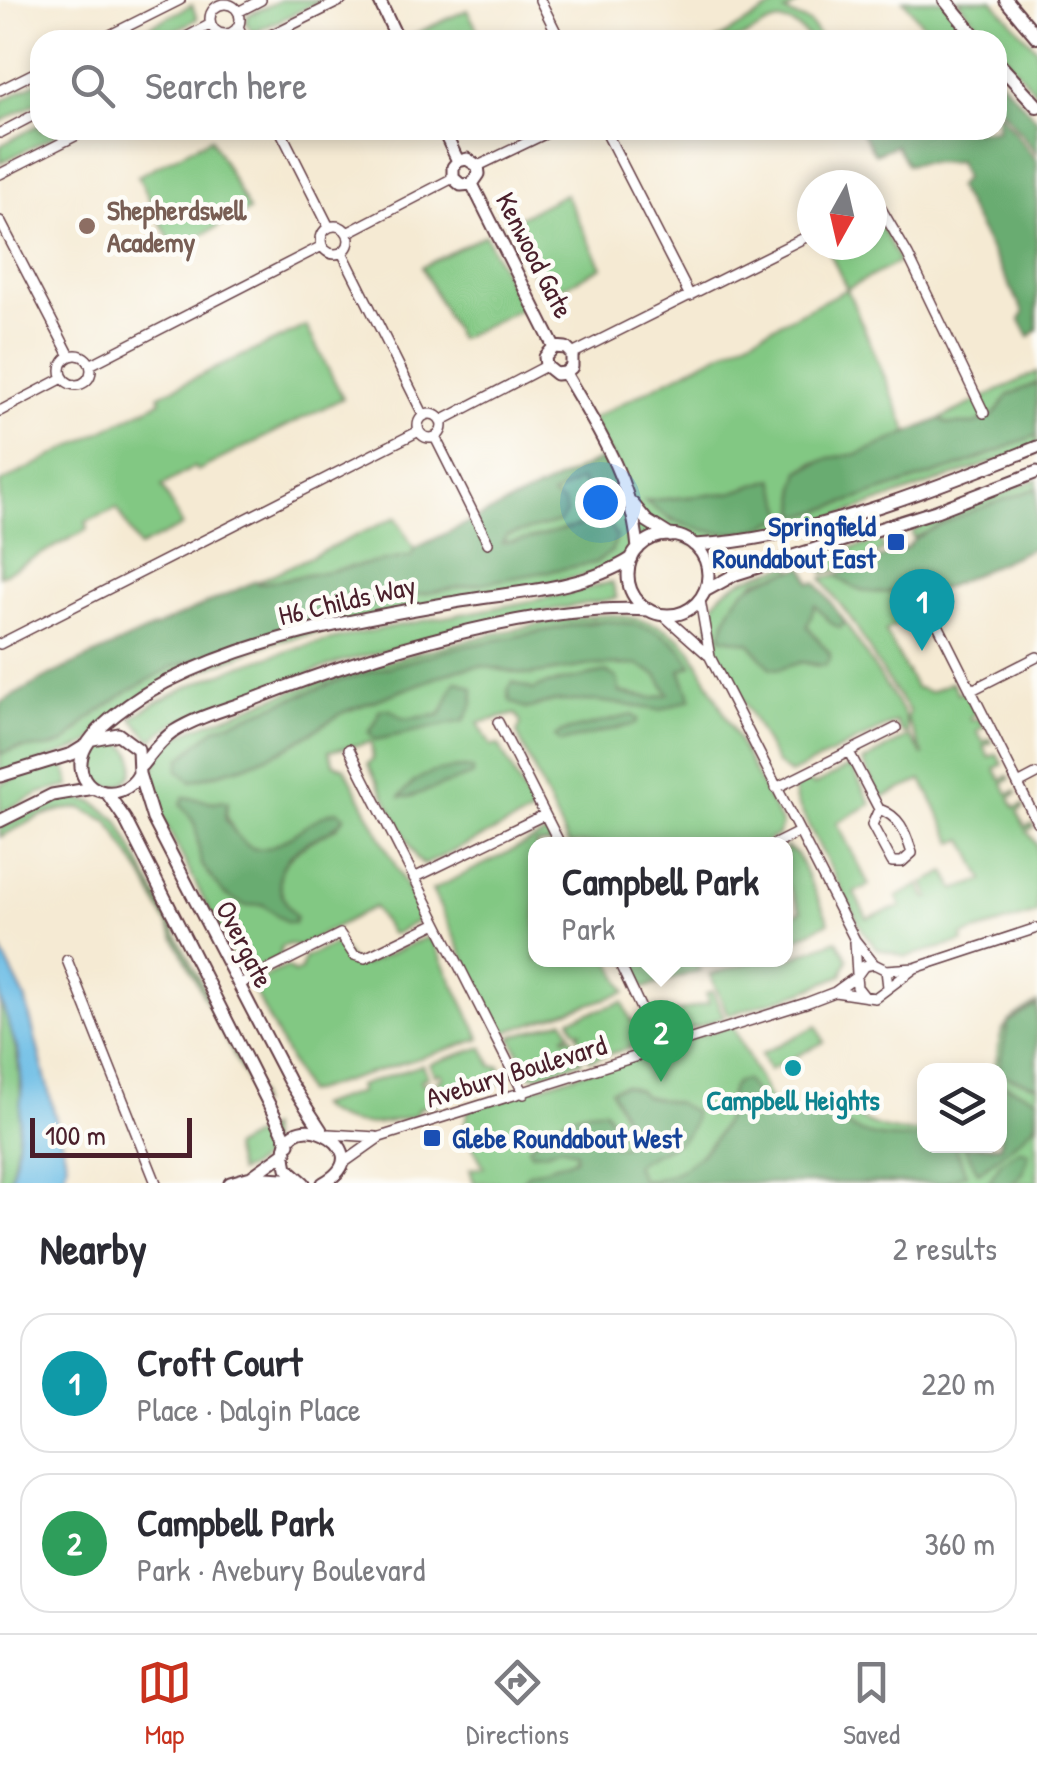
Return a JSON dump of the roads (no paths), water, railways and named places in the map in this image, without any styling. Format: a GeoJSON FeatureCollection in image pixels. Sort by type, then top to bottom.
{"type":"FeatureCollection","features":[{"type":"Feature","properties":{"kind":"main road"},"geometry":{"type":"LineString","coordinates":[[945,0],[970,30]]}},
{"type":"Feature","properties":{"kind":"main road"},"geometry":{"type":"LineString","coordinates":[[1006,0],[1037,37]]}},
{"type":"Feature","properties":{"kind":"main road"},"geometry":{"type":"LineString","coordinates":[[1007,73],[1037,106]]}},
{"type":"Feature","properties":{"kind":"street"},"geometry":{"type":"LineString","coordinates":[[120,30],[180,0]]}},
{"type":"Feature","properties":{"kind":"street"},"geometry":{"type":"LineString","coordinates":[[205,0],[216,30]]}},
{"type":"Feature","properties":{"kind":"street"},"geometry":{"type":"LineString","coordinates":[[211,12],[222,4],[233,6],[261,0]]}},
{"type":"Feature","properties":{"kind":"street"},"geometry":{"type":"LineString","coordinates":[[282,30],[342,0]]}},
{"type":"Feature","properties":{"kind":"street"},"geometry":{"type":"LineString","coordinates":[[379,0],[393,30]]}},
{"type":"Feature","properties":{"kind":"street"},"geometry":{"type":"LineString","coordinates":[[540,0],[555,30]]}},
{"type":"Feature","properties":{"kind":"street"},"geometry":{"type":"LineString","coordinates":[[233,6],[240,30]]}},
{"type":"Feature","properties":{"kind":"street"},"geometry":{"type":"LineString","coordinates":[[232,30],[238,26]]}},
{"type":"Feature","properties":{"kind":"street"},"geometry":{"type":"LineString","coordinates":[[0,90],[30,75]]}},
{"type":"Feature","properties":{"kind":"street"},"geometry":{"type":"LineString","coordinates":[[0,132],[30,117]]}},
{"type":"Feature","properties":{"kind":"street"},"geometry":{"type":"LineString","coordinates":[[0,174],[67,140]]}},
{"type":"Feature","properties":{"kind":"street"},"geometry":{"type":"LineString","coordinates":[[285,140],[329,227]]}},
{"type":"Feature","properties":{"kind":"street"},"geometry":{"type":"LineString","coordinates":[[448,140],[458,161]]}},
{"type":"Feature","properties":{"kind":"street"},"geometry":{"type":"LineString","coordinates":[[478,166],[531,140]]}},
{"type":"Feature","properties":{"kind":"street"},"geometry":{"type":"LineString","coordinates":[[609,140],[690,296]]}},
{"type":"Feature","properties":{"kind":"street"},"geometry":{"type":"LineString","coordinates":[[453,178],[453,167],[458,161],[467,159],[478,166]]}},
{"type":"Feature","properties":{"kind":"street"},"geometry":{"type":"LineString","coordinates":[[453,178],[462,185],[472,184],[479,174],[478,166]]}},
{"type":"Feature","properties":{"kind":"street"},"geometry":{"type":"LineString","coordinates":[[347,233],[453,178]]}},
{"type":"Feature","properties":{"kind":"street","name":"Kenwood Gate"},"geometry":{"type":"LineString","coordinates":[[472,184],[554,347]]}},
{"type":"Feature","properties":{"kind":"street"},"geometry":{"type":"LineString","coordinates":[[0,221],[70,356]]}},
{"type":"Feature","properties":{"kind":"street"},"geometry":{"type":"LineString","coordinates":[[887,222],[908,255],[984,412]]}},
{"type":"Feature","properties":{"kind":"street"},"geometry":{"type":"LineString","coordinates":[[340,226],[347,233],[348,246],[342,252],[329,252],[322,246],[322,233],[329,227],[340,226]]}},
{"type":"Feature","properties":{"kind":"street"},"geometry":{"type":"LineString","coordinates":[[572,354],[797,242]]}},
{"type":"Feature","properties":{"kind":"street"},"geometry":{"type":"LineString","coordinates":[[90,365],[322,246]]}},
{"type":"Feature","properties":{"kind":"street"},"geometry":{"type":"LineString","coordinates":[[342,252],[424,416]]}},
{"type":"Feature","properties":{"kind":"street"},"geometry":{"type":"LineString","coordinates":[[562,346],[572,354],[572,367],[565,374],[556,374],[546,366],[545,357],[554,347],[562,346]]}},
{"type":"Feature","properties":{"kind":"street"},"geometry":{"type":"LineString","coordinates":[[70,356],[80,356],[90,365]]}},
{"type":"Feature","properties":{"kind":"street"},"geometry":{"type":"LineString","coordinates":[[70,356],[61,368],[63,378],[74,385],[89,378],[90,365]]}},
{"type":"Feature","properties":{"kind":"street"},"geometry":{"type":"LineString","coordinates":[[441,421],[546,366]]}},
{"type":"Feature","properties":{"kind":"street"},"geometry":{"type":"LineString","coordinates":[[565,374],[611,454],[631,502],[647,521],[694,545],[733,544],[821,522],[953,482],[1037,448]]}},
{"type":"Feature","properties":{"kind":"street"},"geometry":{"type":"LineString","coordinates":[[0,410],[63,378]]}},
{"type":"Feature","properties":{"kind":"street"},"geometry":{"type":"LineString","coordinates":[[432,414],[441,421],[436,437],[428,438],[419,431],[418,424],[424,416],[432,414]]}},
{"type":"Feature","properties":{"kind":"street"},"geometry":{"type":"LineString","coordinates":[[0,644],[419,431]]}},
{"type":"Feature","properties":{"kind":"street"},"geometry":{"type":"LineString","coordinates":[[436,437],[488,543]]}},
{"type":"Feature","properties":{"kind":"street"},"geometry":{"type":"LineString","coordinates":[[663,615],[690,609],[702,595],[736,574],[828,547],[1037,472]]}},
{"type":"Feature","properties":{"kind":"street"},"geometry":{"type":"LineString","coordinates":[[631,502],[635,553],[628,582],[632,593],[649,610]]}},
{"type":"Feature","properties":{"kind":"street"},"geometry":{"type":"LineString","coordinates":[[635,553],[659,537],[671,536]]}},
{"type":"Feature","properties":{"kind":"street"},"geometry":{"type":"LineString","coordinates":[[694,545],[707,566],[702,595],[710,657],[855,940],[874,964],[886,970],[916,968],[1037,928]]}},
{"type":"Feature","properties":{"kind":"street","name":"H6 Childs Way"},"geometry":{"type":"LineString","coordinates":[[0,776],[72,754],[144,694],[193,670],[362,618],[596,577],[635,553]]}},
{"type":"Feature","properties":{"kind":"street"},"geometry":{"type":"LineString","coordinates":[[927,603],[1037,822]]}},
{"type":"Feature","properties":{"kind":"street"},"geometry":{"type":"LineString","coordinates":[[140,770],[138,749],[126,737],[109,733],[90,742],[82,753],[82,772],[94,788],[106,793],[130,787],[161,742],[188,724],[362,661],[456,635],[572,612],[649,610],[663,615],[710,657]]}},
{"type":"Feature","properties":{"kind":"street"},"geometry":{"type":"LineString","coordinates":[[972,690],[1037,657]]}},
{"type":"Feature","properties":{"kind":"street"},"geometry":{"type":"LineString","coordinates":[[498,722],[556,837]]}},
{"type":"Feature","properties":{"kind":"street"},"geometry":{"type":"LineString","coordinates":[[776,788],[896,728]]}},
{"type":"Feature","properties":{"kind":"street"},"geometry":{"type":"LineString","coordinates":[[349,749],[524,1094]]}},
{"type":"Feature","properties":{"kind":"street"},"geometry":{"type":"LineString","coordinates":[[849,752],[879,810],[898,820],[908,838],[912,853],[902,862],[892,862],[886,856],[872,826],[879,810]]}},
{"type":"Feature","properties":{"kind":"street","name":"Overgate"},"geometry":{"type":"LineString","coordinates":[[140,770],[153,819],[289,1081],[340,1148],[340,1166]]}},
{"type":"Feature","properties":{"kind":"street"},"geometry":{"type":"LineString","coordinates":[[1018,784],[1037,774]]}},
{"type":"Feature","properties":{"kind":"street"},"geometry":{"type":"LineString","coordinates":[[0,821],[52,794],[94,788]]}},
{"type":"Feature","properties":{"kind":"street","name":"Overgate"},"geometry":{"type":"LineString","coordinates":[[106,793],[125,819],[280,1123],[288,1168],[300,1182]]}},
{"type":"Feature","properties":{"kind":"street"},"geometry":{"type":"LineString","coordinates":[[414,878],[544,815]]}},
{"type":"Feature","properties":{"kind":"street"},"geometry":{"type":"LineString","coordinates":[[789,837],[799,832]]}},
{"type":"Feature","properties":{"kind":"street"},"geometry":{"type":"LineString","coordinates":[[238,985],[340,934],[354,955],[365,958],[436,923]]}},
{"type":"Feature","properties":{"kind":"street"},"geometry":{"type":"LineString","coordinates":[[855,940],[857,988],[864,996],[880,996],[916,968]]}},
{"type":"Feature","properties":{"kind":"street"},"geometry":{"type":"LineString","coordinates":[[67,960],[156,1183]]}},
{"type":"Feature","properties":{"kind":"street"},"geometry":{"type":"LineString","coordinates":[[856,976],[864,966],[874,964]]}},
{"type":"Feature","properties":{"kind":"street"},"geometry":{"type":"LineString","coordinates":[[621,967],[661,1051]]}},
{"type":"Feature","properties":{"kind":"street"},"geometry":{"type":"LineString","coordinates":[[886,970],[888,988]]}},
{"type":"Feature","properties":{"kind":"street","name":"Avebury Boulevard"},"geometry":{"type":"LineString","coordinates":[[340,1166],[380,1137],[661,1051],[835,992],[856,976]]}},
{"type":"Feature","properties":{"kind":"street","name":"Avebury Boulevard"},"geometry":{"type":"LineString","coordinates":[[835,992],[864,996]]}},
{"type":"Feature","properties":{"kind":"street"},"geometry":{"type":"LineString","coordinates":[[251,1177],[302,1131],[325,1132]]}},
{"type":"Feature","properties":{"kind":"street","name":"Avebury Boulevard"},"geometry":{"type":"LineString","coordinates":[[325,1132],[380,1137]]}},
{"type":"Feature","properties":{"kind":"street"},"geometry":{"type":"LineString","coordinates":[[323,1183],[340,1166]]}},
{"type":"Feature","properties":{"kind":"street"},"geometry":{"type":"LineString","coordinates":[[230,1183],[251,1177],[300,1182]]}},
{"type":"Feature","properties":{"kind":"water"},"geometry":{"type":"Polygon","coordinates":[[[0,948],[25,998],[67,1163],[62,1183],[9,1183],[16,1157],[22,1087],[19,1055],[0,999],[0,948]]]}},
{"type":"Feature","properties":{"kind":"place","name":"Shepherdswell Academy"},"geometry":{"type":"Point","coordinates":[87,226]}},
{"type":"Feature","properties":{"kind":"place","name":"Springfield Roundabout East"},"geometry":{"type":"Point","coordinates":[896,542]}},
{"type":"Feature","properties":{"kind":"place","name":"Croft Court"},"geometry":{"type":"Point","coordinates":[922,651]}},
{"type":"Feature","properties":{"kind":"place","name":"Campbell Heights"},"geometry":{"type":"Point","coordinates":[793,1068]}},
{"type":"Feature","properties":{"kind":"place","name":"Campbell Park"},"geometry":{"type":"Point","coordinates":[661,1082]}},
{"type":"Feature","properties":{"kind":"place","name":"Glebe Roundabout West"},"geometry":{"type":"Point","coordinates":[432,1138]}}]}
